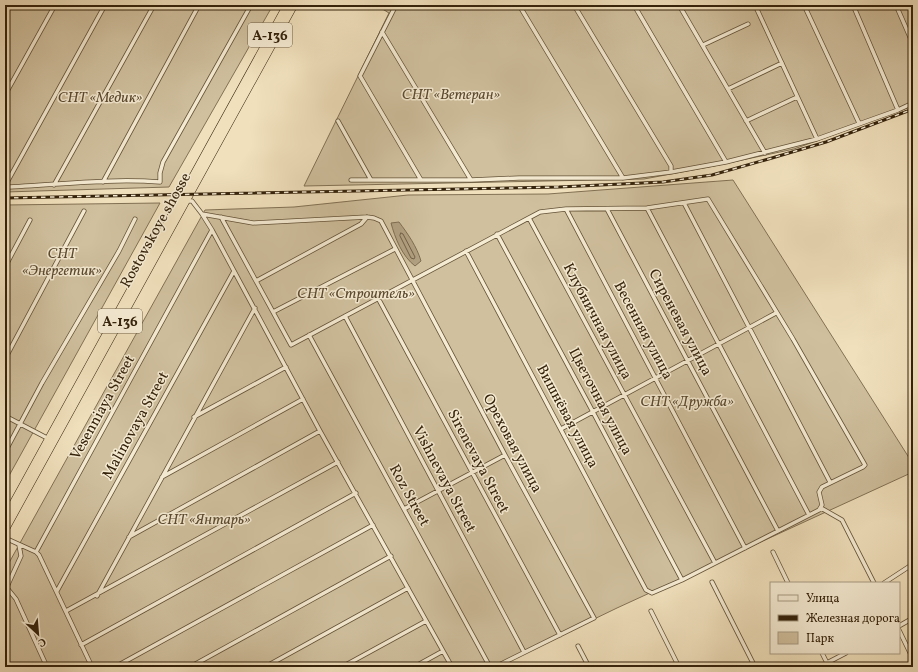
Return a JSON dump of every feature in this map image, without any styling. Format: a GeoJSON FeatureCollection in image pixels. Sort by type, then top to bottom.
{"type":"FeatureCollection","features":[{"type":"Feature","properties":{"kind":"highway","name":"Rostovskoye shosse"},"geometry":{"type":"LineString","coordinates":[[5,518],[51,440],[183,200],[287,5]]}},
{"type":"Feature","properties":{"kind":"highway","name":"Rostovskoye shosse"},"geometry":{"type":"LineString","coordinates":[[183,200],[294,5]]}},
{"type":"Feature","properties":{"kind":"highway","name":"Rostovskoye shosse"},"geometry":{"type":"LineString","coordinates":[[5,530],[51,440]]}},
{"type":"Feature","properties":{"kind":"street"},"geometry":{"type":"LineString","coordinates":[[5,95],[55,5]]}},
{"type":"Feature","properties":{"kind":"street"},"geometry":{"type":"LineString","coordinates":[[5,187],[105,5]]}},
{"type":"Feature","properties":{"kind":"street"},"geometry":{"type":"LineString","coordinates":[[54,185],[154,5]]}},
{"type":"Feature","properties":{"kind":"street"},"geometry":{"type":"LineString","coordinates":[[103,182],[199,5]]}},
{"type":"Feature","properties":{"kind":"street"},"geometry":{"type":"LineString","coordinates":[[5,187],[103,182],[160,182],[160,173],[163,162],[251,5]]}},
{"type":"Feature","properties":{"kind":"street"},"geometry":{"type":"LineString","coordinates":[[396,5],[360,76],[421,180]]}},
{"type":"Feature","properties":{"kind":"street"},"geometry":{"type":"LineString","coordinates":[[520,5],[623,178]]}},
{"type":"Feature","properties":{"kind":"street"},"geometry":{"type":"LineString","coordinates":[[574,5],[671,166],[671,172]]}},
{"type":"Feature","properties":{"kind":"street"},"geometry":{"type":"LineString","coordinates":[[634,5],[726,162]]}},
{"type":"Feature","properties":{"kind":"street"},"geometry":{"type":"LineString","coordinates":[[679,5],[765,153]]}},
{"type":"Feature","properties":{"kind":"street"},"geometry":{"type":"LineString","coordinates":[[755,5],[817,139]]}},
{"type":"Feature","properties":{"kind":"street"},"geometry":{"type":"LineString","coordinates":[[804,5],[859,123]]}},
{"type":"Feature","properties":{"kind":"street"},"geometry":{"type":"LineString","coordinates":[[853,5],[898,110]]}},
{"type":"Feature","properties":{"kind":"street"},"geometry":{"type":"LineString","coordinates":[[896,5],[913,44]]}},
{"type":"Feature","properties":{"kind":"street"},"geometry":{"type":"LineString","coordinates":[[703,46],[748,24]]}},
{"type":"Feature","properties":{"kind":"street"},"geometry":{"type":"LineString","coordinates":[[382,32],[471,180]]}},
{"type":"Feature","properties":{"kind":"street"},"geometry":{"type":"LineString","coordinates":[[728,88],[782,63]]}},
{"type":"Feature","properties":{"kind":"street"},"geometry":{"type":"LineString","coordinates":[[746,120],[797,96]]}},
{"type":"Feature","properties":{"kind":"street"},"geometry":{"type":"LineString","coordinates":[[351,180],[623,178],[671,172],[726,162],[817,139],[898,110],[913,103]]}},
{"type":"Feature","properties":{"kind":"street"},"geometry":{"type":"LineString","coordinates":[[338,121],[371,180]]}},
{"type":"Feature","properties":{"kind":"street"},"geometry":{"type":"LineString","coordinates":[[221,217],[291,345],[540,212],[566,209],[647,208],[708,199],[793,339],[864,462],[864,467],[822,487],[819,492],[822,505],[821,508]]}},
{"type":"Feature","properties":{"kind":"street"},"geometry":{"type":"LineString","coordinates":[[183,200],[192,202],[212,230],[320,431],[452,667]]}},
{"type":"Feature","properties":{"kind":"street"},"geometry":{"type":"LineString","coordinates":[[684,203],[830,482]]}},
{"type":"Feature","properties":{"kind":"street","name":"Сиреневая улица"},"geometry":{"type":"LineString","coordinates":[[607,208],[778,531]]}},
{"type":"Feature","properties":{"kind":"street"},"geometry":{"type":"LineString","coordinates":[[647,208],[809,515]]}},
{"type":"Feature","properties":{"kind":"street","name":"Весенняя улица"},"geometry":{"type":"LineString","coordinates":[[566,209],[745,548]]}},
{"type":"Feature","properties":{"kind":"street"},"geometry":{"type":"LineString","coordinates":[[5,358],[84,211]]}},
{"type":"Feature","properties":{"kind":"street"},"geometry":{"type":"LineString","coordinates":[[202,214],[253,223],[367,217]]}},
{"type":"Feature","properties":{"kind":"street"},"geometry":{"type":"LineString","coordinates":[[256,281],[361,224],[367,217]]}},
{"type":"Feature","properties":{"kind":"street","name":"Ореховая улица"},"geometry":{"type":"LineString","coordinates":[[367,217],[382,221],[395,249],[505,455],[594,618],[560,634]]}},
{"type":"Feature","properties":{"kind":"street","name":"Клубничная улица"},"geometry":{"type":"LineString","coordinates":[[529,218],[715,563]]}},
{"type":"Feature","properties":{"kind":"street"},"geometry":{"type":"LineString","coordinates":[[5,452],[42,383],[119,250],[135,219]]}},
{"type":"Feature","properties":{"kind":"street"},"geometry":{"type":"LineString","coordinates":[[5,267],[30,220]]}},
{"type":"Feature","properties":{"kind":"street","name":"Vesenniaya Street"},"geometry":{"type":"LineString","coordinates":[[38,554],[212,230]]}},
{"type":"Feature","properties":{"kind":"street","name":"Цветочная улица"},"geometry":{"type":"LineString","coordinates":[[497,234],[594,412],[682,580]]}},
{"type":"Feature","properties":{"kind":"street"},"geometry":{"type":"LineString","coordinates":[[273,312],[395,249]]}},
{"type":"Feature","properties":{"kind":"street","name":"Вишнёвая улица"},"geometry":{"type":"LineString","coordinates":[[466,251],[646,590],[652,593],[682,580]]}},
{"type":"Feature","properties":{"kind":"street","name":"Malinovaya Street"},"geometry":{"type":"LineString","coordinates":[[57,591],[234,271]]}},
{"type":"Feature","properties":{"kind":"street","name":"Sirenevaya Street"},"geometry":{"type":"LineString","coordinates":[[378,298],[560,634]]}},
{"type":"Feature","properties":{"kind":"street"},"geometry":{"type":"LineString","coordinates":[[97,596],[193,418],[255,308]]}},
{"type":"Feature","properties":{"kind":"street"},"geometry":{"type":"LineString","coordinates":[[561,429],[625,396],[776,313]]}},
{"type":"Feature","properties":{"kind":"street","name":"Vishnevaya Street"},"geometry":{"type":"LineString","coordinates":[[345,316],[524,652]]}},
{"type":"Feature","properties":{"kind":"street","name":"Roz Street"},"geometry":{"type":"LineString","coordinates":[[309,335],[490,667]]}},
{"type":"Feature","properties":{"kind":"street"},"geometry":{"type":"LineString","coordinates":[[193,418],[286,367]]}},
{"type":"Feature","properties":{"kind":"street"},"geometry":{"type":"LineString","coordinates":[[162,477],[303,399]]}},
{"type":"Feature","properties":{"kind":"street"},"geometry":{"type":"LineString","coordinates":[[5,416],[51,440]]}},
{"type":"Feature","properties":{"kind":"street"},"geometry":{"type":"LineString","coordinates":[[128,538],[320,431]]}},
{"type":"Feature","properties":{"kind":"street"},"geometry":{"type":"LineString","coordinates":[[404,509],[505,455]]}},
{"type":"Feature","properties":{"kind":"street"},"geometry":{"type":"LineString","coordinates":[[66,612],[338,462]]}},
{"type":"Feature","properties":{"kind":"street"},"geometry":{"type":"LineString","coordinates":[[81,645],[356,493]]}},
{"type":"Feature","properties":{"kind":"street"},"geometry":{"type":"LineString","coordinates":[[682,580],[821,508]]}},
{"type":"Feature","properties":{"kind":"street"},"geometry":{"type":"LineString","coordinates":[[821,508],[842,520],[873,582]]}},
{"type":"Feature","properties":{"kind":"street"},"geometry":{"type":"LineString","coordinates":[[115,667],[373,525]]}},
{"type":"Feature","properties":{"kind":"street"},"geometry":{"type":"LineString","coordinates":[[5,538],[38,554],[92,667]]}},
{"type":"Feature","properties":{"kind":"street"},"geometry":{"type":"LineString","coordinates":[[19,545],[21,556],[6,589],[16,599],[47,667]]}},
{"type":"Feature","properties":{"kind":"street"},"geometry":{"type":"LineString","coordinates":[[773,552],[788,582]]}},
{"type":"Feature","properties":{"kind":"street"},"geometry":{"type":"LineString","coordinates":[[190,667],[391,556]]}},
{"type":"Feature","properties":{"kind":"street"},"geometry":{"type":"LineString","coordinates":[[886,582],[913,564]]}},
{"type":"Feature","properties":{"kind":"street"},"geometry":{"type":"LineString","coordinates":[[712,582],[755,667]]}},
{"type":"Feature","properties":{"kind":"street"},"geometry":{"type":"LineString","coordinates":[[265,667],[408,588]]}},
{"type":"Feature","properties":{"kind":"street"},"geometry":{"type":"LineString","coordinates":[[651,611],[678,667]]}},
{"type":"Feature","properties":{"kind":"street"},"geometry":{"type":"LineString","coordinates":[[900,625],[913,618]]}},
{"type":"Feature","properties":{"kind":"street"},"geometry":{"type":"LineString","coordinates":[[342,667],[426,621]]}},
{"type":"Feature","properties":{"kind":"street"},"geometry":{"type":"LineString","coordinates":[[900,632],[913,659]]}},
{"type":"Feature","properties":{"kind":"street"},"geometry":{"type":"LineString","coordinates":[[495,667],[560,634]]}},
{"type":"Feature","properties":{"kind":"street"},"geometry":{"type":"LineString","coordinates":[[578,646],[588,667]]}},
{"type":"Feature","properties":{"kind":"street"},"geometry":{"type":"LineString","coordinates":[[414,667],[443,651]]}},
{"type":"Feature","properties":{"kind":"street"},"geometry":{"type":"LineString","coordinates":[[822,654],[829,667]]}},
{"type":"Feature","properties":{"kind":"street"},"geometry":{"type":"LineString","coordinates":[[819,667],[844,654]]}},
{"type":"Feature","properties":{"kind":"green space","name":"СНТ «Медик»"},"geometry":{"type":"Polygon","coordinates":[[[5,5],[273,5],[169,187],[5,192],[5,5]]]}},
{"type":"Feature","properties":{"kind":"green space","name":"СНТ «Ветеран»"},"geometry":{"type":"Polygon","coordinates":[[[376,5],[913,5],[913,106],[794,149],[644,179],[304,186],[389,13],[376,5]]]}},
{"type":"Feature","properties":{"kind":"green space"},"geometry":{"type":"Polygon","coordinates":[[[733,180],[913,464],[913,472],[617,608],[495,667],[5,667],[5,570],[205,210],[294,207],[408,195],[548,194],[733,180]]]}},
{"type":"Feature","properties":{"kind":"green space","name":"СНТ «Энергетик»"},"geometry":{"type":"Polygon","coordinates":[[[160,203],[5,483],[5,205],[160,203]]]}},
{"type":"Feature","properties":{"kind":"water"},"geometry":{"type":"Polygon","coordinates":[[[399,222],[412,241],[421,261],[415,266],[406,257],[395,235],[391,223],[399,222]]]}},
{"type":"Feature","properties":{"kind":"railway"},"geometry":{"type":"LineString","coordinates":[[5,198],[559,187],[663,182],[712,175],[772,158],[826,142],[913,109]]}},
{"type":"Feature","properties":{"kind":"park label","name":"СНТ «Строитель»"},"geometry":{"type":"Point","coordinates":[356,293]}},
{"type":"Feature","properties":{"kind":"park label","name":"СНТ «Дружба»"},"geometry":{"type":"Point","coordinates":[687,401]}},
{"type":"Feature","properties":{"kind":"park label","name":"СНТ «Янтарь»"},"geometry":{"type":"Point","coordinates":[204,519]}}]}
